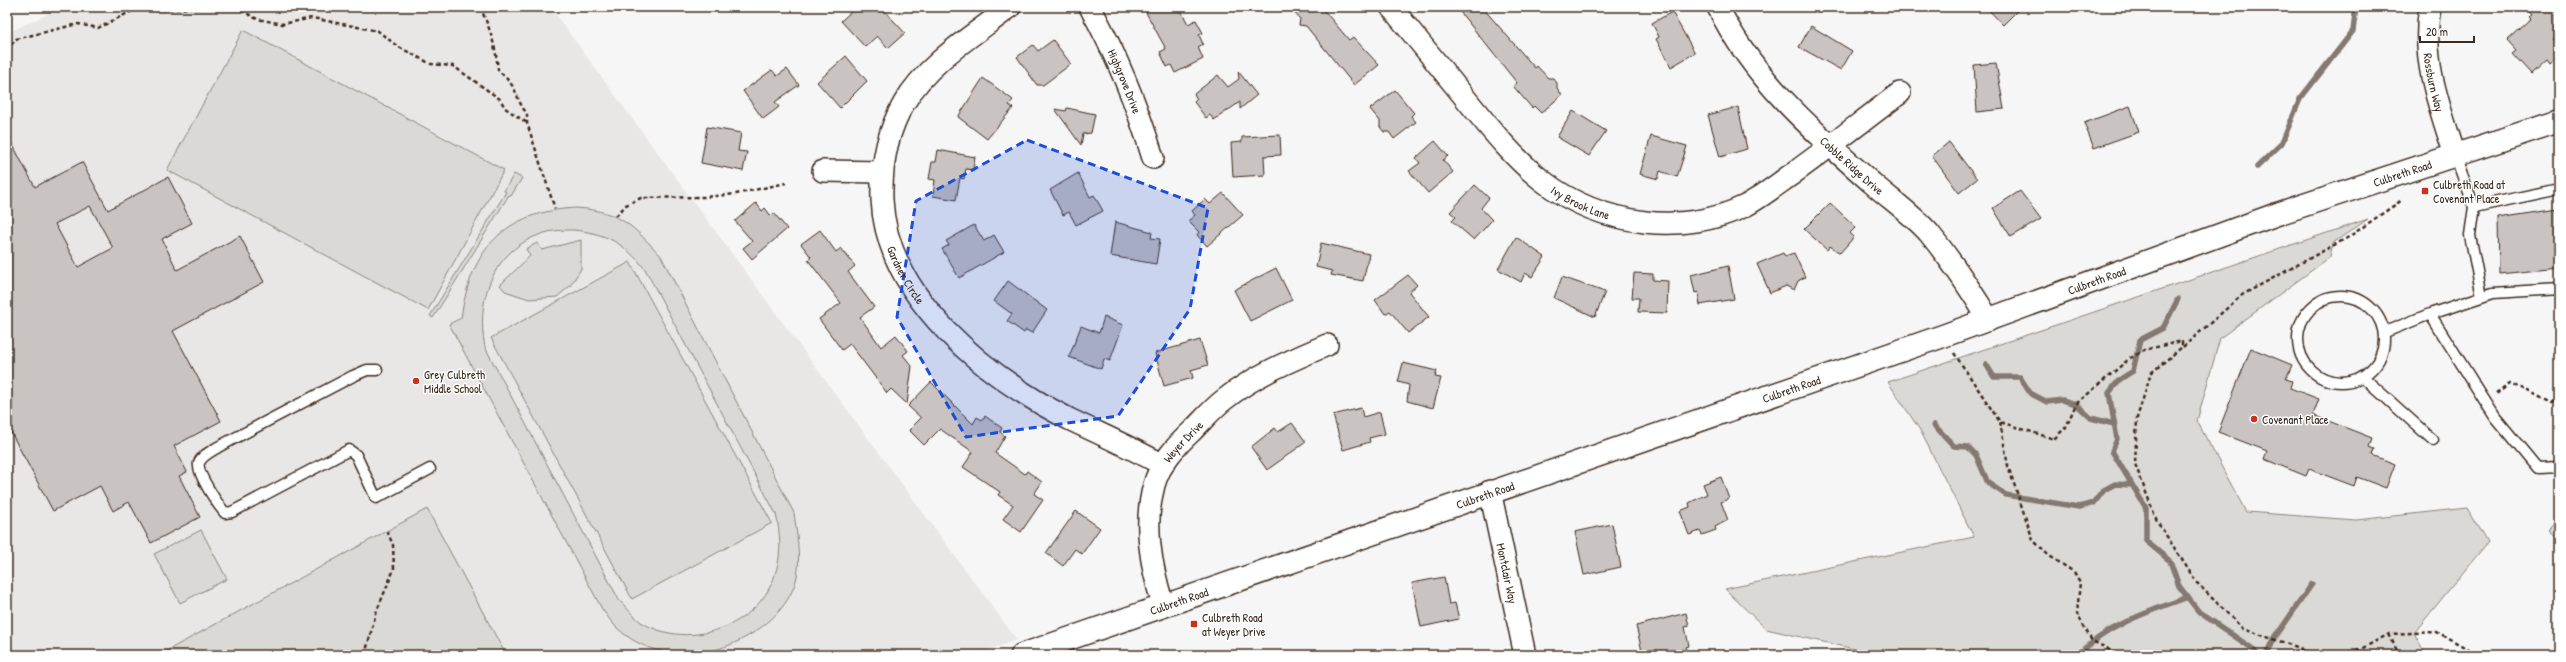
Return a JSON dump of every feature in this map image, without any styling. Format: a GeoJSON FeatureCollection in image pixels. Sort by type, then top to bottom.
{"type":"FeatureCollection","features":[{"type":"Feature","properties":{"kind":"street","name":"Gardner Circle"},"geometry":{"type":"LineString","coordinates":[[1010,7],[946,56],[920,82],[904,103],[886,149],[882,172],[883,209],[889,245],[912,289],[943,327],[975,357],[1012,385],[1068,418],[1162,465]]}},
{"type":"Feature","properties":{"kind":"street","name":"Highgrove Drive"},"geometry":{"type":"LineString","coordinates":[[1090,7],[1114,51],[1130,87],[1153,158]]}},
{"type":"Feature","properties":{"kind":"street","name":"Ivy Brook Lane"},"geometry":{"type":"LineString","coordinates":[[1391,7],[1504,145],[1535,176],[1562,195],[1597,212],[1660,224],[1691,223],[1744,206],[1830,146],[1900,93]]}},
{"type":"Feature","properties":{"kind":"street","name":"Cobble Ridge Drive"},"geometry":{"type":"LineString","coordinates":[[1718,7],[1736,41],[1783,100],[1830,146],[1928,233],[1974,295],[1989,320]]}},
{"type":"Feature","properties":{"kind":"street","name":"Rossburn Way"},"geometry":{"type":"LineString","coordinates":[[2430,7],[2427,48],[2430,71],[2455,155]]}},
{"type":"Feature","properties":{"kind":"street","name":"Culbreth Road"},"geometry":{"type":"LineString","coordinates":[[1022,655],[1490,491],[1989,320],[2280,213],[2559,121]]}},
{"type":"Feature","properties":{"kind":"street"},"geometry":{"type":"LineString","coordinates":[[823,171],[882,172]]}},
{"type":"Feature","properties":{"kind":"street","name":"Weyer Drive"},"geometry":{"type":"LineString","coordinates":[[1163,605],[1155,578],[1148,539],[1151,498],[1162,465],[1180,442],[1225,399],[1277,366],[1327,345]]}},
{"type":"Feature","properties":{"kind":"street","name":"Montclair Way"},"geometry":{"type":"LineString","coordinates":[[1490,491],[1525,655]]}},
{"type":"Feature","properties":{"kind":"lane"},"geometry":{"type":"LineString","coordinates":[[2455,155],[2474,207],[2470,235],[2482,296]]}},
{"type":"Feature","properties":{"kind":"lane"},"geometry":{"type":"LineString","coordinates":[[2474,207],[2559,189]]}},
{"type":"Feature","properties":{"kind":"lane"},"geometry":{"type":"LineString","coordinates":[[2385,332],[2492,292],[2559,289]]}},
{"type":"Feature","properties":{"kind":"lane"},"geometry":{"type":"LineString","coordinates":[[2344,296],[2357,298],[2368,304],[2376,313],[2385,332],[2384,350],[2376,366],[2363,377],[2351,382],[2327,380],[2307,366],[2301,355],[2298,343],[2299,331],[2303,319],[2311,309],[2320,302],[2332,297],[2344,296]]}},
{"type":"Feature","properties":{"kind":"lane"},"geometry":{"type":"LineString","coordinates":[[2430,314],[2484,402],[2537,468],[2559,467]]}},
{"type":"Feature","properties":{"kind":"lane"},"geometry":{"type":"LineString","coordinates":[[377,370],[367,370],[353,376],[218,447],[204,457],[198,465],[201,475],[219,506],[225,513],[232,512],[349,450],[356,455],[376,498],[430,468]]}},
{"type":"Feature","properties":{"kind":"lane"},"geometry":{"type":"LineString","coordinates":[[2363,377],[2433,440]]}},
{"type":"Feature","properties":{"kind":"path"},"geometry":{"type":"LineString","coordinates":[[7,50],[16,39],[78,24],[98,28],[140,7]]}},
{"type":"Feature","properties":{"kind":"path"},"geometry":{"type":"LineString","coordinates":[[148,7],[157,10],[205,7]]}},
{"type":"Feature","properties":{"kind":"path"},"geometry":{"type":"LineString","coordinates":[[235,7],[257,19],[283,24],[312,18],[378,31],[397,46],[431,64],[453,66],[500,99],[505,108],[527,123]]}},
{"type":"Feature","properties":{"kind":"path"},"geometry":{"type":"LineString","coordinates":[[480,7],[497,49],[498,70],[516,92],[520,106],[527,113],[527,123],[555,209]]}},
{"type":"Feature","properties":{"kind":"path"},"geometry":{"type":"LineString","coordinates":[[616,216],[626,205],[641,198],[705,197],[736,194],[786,183]]}},
{"type":"Feature","properties":{"kind":"path"},"geometry":{"type":"LineString","coordinates":[[2307,655],[2300,648],[2243,629],[2197,583],[2157,520],[2135,464],[2137,418],[2151,373],[2242,295],[2347,238],[2402,200]]}},
{"type":"Feature","properties":{"kind":"path"},"geometry":{"type":"LineString","coordinates":[[1943,336],[1978,392],[1995,411],[2000,422],[2008,466],[2033,540],[2048,555],[2074,572],[2080,582],[2077,614],[2092,641],[2121,655]]}},
{"type":"Feature","properties":{"kind":"path"},"geometry":{"type":"LineString","coordinates":[[2000,422],[2054,439],[2066,427],[2076,404],[2129,359],[2144,350],[2182,341],[2182,347]]}},
{"type":"Feature","properties":{"kind":"path"},"geometry":{"type":"LineString","coordinates":[[2484,402],[2510,383],[2552,403],[2559,400]]}},
{"type":"Feature","properties":{"kind":"path"},"geometry":{"type":"LineString","coordinates":[[365,655],[376,613],[394,569],[393,545],[387,531]]}},
{"type":"Feature","properties":{"kind":"path"},"geometry":{"type":"LineString","coordinates":[[2350,655],[2389,634],[2437,632],[2479,655]]}},
{"type":"Feature","properties":{"kind":"path"},"geometry":{"type":"LineString","coordinates":[[2389,634],[2399,655]]}},
{"type":"Feature","properties":{"kind":"highlighted area"},"geometry":{"type":"Polygon","coordinates":[[[1027,140],[1208,208],[1190,309],[1118,416],[966,437],[897,317],[916,201],[1027,140]]]}},
{"type":"Feature","properties":{"kind":"shaded area","name":"Grey Culbreth Middle School"},"geometry":{"type":"Polygon","coordinates":[[[63,7],[550,7],[1017,640],[975,655],[7,655],[7,33],[63,7]]]}},
{"type":"Feature","properties":{"kind":"shaded area"},"geometry":{"type":"Polygon","coordinates":[[[243,30],[504,170],[428,310],[167,170],[243,30]]]}},
{"type":"Feature","properties":{"kind":"shaded area"},"geometry":{"type":"Polygon","coordinates":[[[514,174],[522,178],[511,196],[509,195],[433,318],[430,316],[506,192],[504,191],[514,174]]]}},
{"type":"Feature","properties":{"kind":"shaded area"},"geometry":{"type":"Polygon","coordinates":[[[577,208],[592,210],[615,217],[633,228],[661,256],[794,513],[799,561],[793,589],[785,604],[768,622],[755,632],[732,644],[716,650],[698,653],[681,654],[664,652],[647,647],[631,639],[615,626],[602,609],[449,324],[461,318],[466,294],[473,272],[483,254],[495,238],[511,226],[529,217],[551,211],[577,208]],[[557,230],[548,232],[530,239],[514,249],[502,261],[493,276],[487,292],[483,310],[485,347],[619,600],[641,622],[660,631],[680,634],[701,634],[721,628],[740,619],[756,606],[768,590],[776,571],[780,550],[779,528],[776,514],[645,269],[630,252],[622,246],[605,237],[585,231],[557,230]]]}},
{"type":"Feature","properties":{"kind":"shaded area"},"geometry":{"type":"Polygon","coordinates":[[[2368,219],[2333,243],[2330,257],[2220,338],[2197,421],[2246,512],[2356,520],[2467,508],[2487,543],[2414,633],[2426,655],[1881,655],[1766,629],[1725,589],[1974,537],[1920,430],[1888,382],[2368,219]]]}},
{"type":"Feature","properties":{"kind":"shaded area"},"geometry":{"type":"Polygon","coordinates":[[[581,240],[581,269],[570,286],[557,297],[529,299],[505,291],[500,285],[530,256],[526,249],[537,243],[542,250],[581,240]]]}},
{"type":"Feature","properties":{"kind":"shaded area"},"geometry":{"type":"Polygon","coordinates":[[[630,262],[772,523],[632,599],[491,338],[630,262]]]}},
{"type":"Feature","properties":{"kind":"shaded area"},"geometry":{"type":"Polygon","coordinates":[[[427,509],[506,655],[159,655],[427,509]]]}},
{"type":"Feature","properties":{"kind":"shaded area"},"geometry":{"type":"Polygon","coordinates":[[[2559,518],[2559,540],[2548,530],[2559,518]]]}},
{"type":"Feature","properties":{"kind":"shaded area"},"geometry":{"type":"Polygon","coordinates":[[[201,530],[227,579],[180,603],[154,554],[201,530]]]}},
{"type":"Feature","properties":{"kind":"building"},"geometry":{"type":"Polygon","coordinates":[[[856,7],[881,7],[905,33],[888,48],[877,36],[865,47],[841,21],[856,7]]]}},
{"type":"Feature","properties":{"kind":"building"},"geometry":{"type":"Polygon","coordinates":[[[1143,7],[1179,7],[1188,24],[1196,20],[1203,33],[1199,35],[1203,44],[1198,47],[1203,59],[1175,73],[1171,65],[1167,67],[1160,52],[1166,49],[1143,7]]]}},
{"type":"Feature","properties":{"kind":"building"},"geometry":{"type":"Polygon","coordinates":[[[1289,7],[1321,7],[1349,40],[1353,37],[1379,65],[1354,85],[1306,26],[1299,25],[1300,19],[1289,7]]]}},
{"type":"Feature","properties":{"kind":"building"},"geometry":{"type":"Polygon","coordinates":[[[1456,7],[1482,7],[1535,68],[1537,66],[1548,78],[1553,78],[1562,95],[1541,113],[1534,106],[1532,108],[1513,86],[1517,83],[1456,7]]]}},
{"type":"Feature","properties":{"kind":"building"},"geometry":{"type":"Polygon","coordinates":[[[1986,7],[2021,7],[2003,25],[1986,7]]]}},
{"type":"Feature","properties":{"kind":"building"},"geometry":{"type":"Polygon","coordinates":[[[2524,7],[2559,7],[2559,35],[2553,40],[2559,46],[2559,55],[2549,64],[2546,60],[2531,74],[2513,54],[2517,51],[2507,40],[2530,19],[2528,17],[2531,15],[2524,7]]]}},
{"type":"Feature","properties":{"kind":"building"},"geometry":{"type":"Polygon","coordinates":[[[1672,12],[1695,53],[1671,67],[1656,39],[1659,37],[1652,23],[1672,12]]]}},
{"type":"Feature","properties":{"kind":"building"},"geometry":{"type":"Polygon","coordinates":[[[1811,26],[1852,51],[1841,70],[1799,47],[1811,26]]]}},
{"type":"Feature","properties":{"kind":"building"},"geometry":{"type":"Polygon","coordinates":[[[1053,40],[1071,64],[1043,85],[1037,85],[1017,57],[1033,45],[1038,51],[1053,40]]]}},
{"type":"Feature","properties":{"kind":"building"},"geometry":{"type":"Polygon","coordinates":[[[846,56],[867,81],[840,108],[817,82],[846,56]]]}},
{"type":"Feature","properties":{"kind":"building"},"geometry":{"type":"Polygon","coordinates":[[[1996,63],[2004,109],[1977,112],[1974,65],[1996,63]]]}},
{"type":"Feature","properties":{"kind":"building"},"geometry":{"type":"Polygon","coordinates":[[[787,69],[799,85],[775,102],[779,107],[763,119],[743,91],[772,70],[777,76],[787,69]]]}},
{"type":"Feature","properties":{"kind":"building"},"geometry":{"type":"Polygon","coordinates":[[[1238,71],[1257,95],[1240,109],[1240,102],[1214,120],[1210,115],[1206,118],[1194,102],[1197,99],[1194,94],[1218,75],[1228,87],[1239,79],[1238,71]]]}},
{"type":"Feature","properties":{"kind":"building"},"geometry":{"type":"Polygon","coordinates":[[[983,78],[1013,100],[1009,105],[1013,108],[987,139],[958,117],[983,78]]]}},
{"type":"Feature","properties":{"kind":"building"},"geometry":{"type":"Polygon","coordinates":[[[1395,90],[1414,113],[1411,116],[1416,122],[1394,139],[1389,132],[1384,132],[1380,127],[1380,121],[1370,109],[1395,90]]]}},
{"type":"Feature","properties":{"kind":"building"},"geometry":{"type":"Polygon","coordinates":[[[2130,106],[2139,132],[2094,148],[2084,123],[2130,106]]]}},
{"type":"Feature","properties":{"kind":"building"},"geometry":{"type":"Polygon","coordinates":[[[1738,107],[1747,149],[1720,157],[1708,115],[1738,107]]]}},
{"type":"Feature","properties":{"kind":"building"},"geometry":{"type":"Polygon","coordinates":[[[1067,108],[1095,114],[1091,133],[1083,134],[1081,145],[1055,109],[1066,111],[1067,108]]]}},
{"type":"Feature","properties":{"kind":"building"},"geometry":{"type":"Polygon","coordinates":[[[1573,111],[1606,131],[1589,156],[1557,137],[1573,111]]]}},
{"type":"Feature","properties":{"kind":"building"},"geometry":{"type":"Polygon","coordinates":[[[707,127],[741,133],[738,151],[747,152],[743,171],[701,163],[707,127]]]}},
{"type":"Feature","properties":{"kind":"building"},"geometry":{"type":"Polygon","coordinates":[[[7,134],[35,187],[82,162],[108,210],[168,177],[192,223],[162,239],[177,270],[240,236],[264,282],[173,331],[221,421],[174,446],[187,472],[179,476],[200,517],[151,543],[129,502],[113,511],[100,486],[53,511],[7,425],[7,134]],[[90,206],[55,224],[78,267],[113,248],[90,206]]]}},
{"type":"Feature","properties":{"kind":"building"},"geometry":{"type":"Polygon","coordinates":[[[1280,135],[1281,155],[1264,156],[1265,175],[1233,177],[1231,143],[1242,142],[1242,137],[1280,135]]]}},
{"type":"Feature","properties":{"kind":"building"},"geometry":{"type":"Polygon","coordinates":[[[1651,136],[1687,146],[1677,177],[1660,171],[1658,179],[1640,174],[1651,136]]]}},
{"type":"Feature","properties":{"kind":"building"},"geometry":{"type":"Polygon","coordinates":[[[1435,141],[1448,156],[1443,160],[1453,172],[1428,193],[1409,171],[1420,163],[1416,158],[1435,141]]]}},
{"type":"Feature","properties":{"kind":"building"},"geometry":{"type":"Polygon","coordinates":[[[1949,142],[1977,179],[1959,193],[1932,156],[1949,142]]]}},
{"type":"Feature","properties":{"kind":"building"},"geometry":{"type":"Polygon","coordinates":[[[938,150],[975,157],[973,170],[966,169],[964,179],[960,178],[956,200],[933,196],[935,180],[929,179],[932,162],[936,162],[938,150]]]}},
{"type":"Feature","properties":{"kind":"building"},"geometry":{"type":"Polygon","coordinates":[[[1078,173],[1090,197],[1094,195],[1103,211],[1076,225],[1069,212],[1063,215],[1050,190],[1078,173]]]}},
{"type":"Feature","properties":{"kind":"building"},"geometry":{"type":"Polygon","coordinates":[[[1475,185],[1489,198],[1481,208],[1492,220],[1474,240],[1452,221],[1456,217],[1450,212],[1475,185]]]}},
{"type":"Feature","properties":{"kind":"building"},"geometry":{"type":"Polygon","coordinates":[[[2020,191],[2041,219],[2011,237],[1993,208],[2020,191]]]}},
{"type":"Feature","properties":{"kind":"building"},"geometry":{"type":"Polygon","coordinates":[[[1223,193],[1243,215],[1207,246],[1197,235],[1199,232],[1188,221],[1195,215],[1192,211],[1205,199],[1210,204],[1223,193]]]}},
{"type":"Feature","properties":{"kind":"building"},"geometry":{"type":"Polygon","coordinates":[[[756,203],[762,211],[765,208],[771,216],[774,213],[787,229],[752,259],[743,248],[752,241],[735,221],[756,203]]]}},
{"type":"Feature","properties":{"kind":"building"},"geometry":{"type":"Polygon","coordinates":[[[1830,203],[1856,227],[1850,233],[1854,237],[1840,253],[1830,246],[1827,250],[1804,229],[1830,203]]]}},
{"type":"Feature","properties":{"kind":"building"},"geometry":{"type":"Polygon","coordinates":[[[2559,209],[2559,268],[2499,274],[2498,218],[2559,209]]]}},
{"type":"Feature","properties":{"kind":"building"},"geometry":{"type":"Polygon","coordinates":[[[1115,222],[1152,232],[1151,238],[1160,239],[1156,264],[1110,256],[1115,222]]]}},
{"type":"Feature","properties":{"kind":"building"},"geometry":{"type":"Polygon","coordinates":[[[974,225],[984,241],[994,235],[1004,252],[959,278],[942,249],[949,245],[946,241],[974,225]]]}},
{"type":"Feature","properties":{"kind":"building"},"geometry":{"type":"Polygon","coordinates":[[[820,230],[836,252],[841,248],[855,266],[848,272],[874,307],[860,317],[881,347],[896,335],[908,351],[903,355],[912,366],[907,404],[891,389],[887,393],[850,344],[842,350],[819,319],[841,303],[808,260],[811,257],[801,244],[820,230]]]}},
{"type":"Feature","properties":{"kind":"building"},"geometry":{"type":"Polygon","coordinates":[[[1516,237],[1545,257],[1532,277],[1525,273],[1521,282],[1498,269],[1516,237]]]}},
{"type":"Feature","properties":{"kind":"building"},"geometry":{"type":"Polygon","coordinates":[[[1321,243],[1369,254],[1363,281],[1331,275],[1332,271],[1316,267],[1321,243]]]}},
{"type":"Feature","properties":{"kind":"building"},"geometry":{"type":"Polygon","coordinates":[[[1783,253],[1785,256],[1794,253],[1805,277],[1798,281],[1794,290],[1786,286],[1770,293],[1757,264],[1783,253]]]}},
{"type":"Feature","properties":{"kind":"building"},"geometry":{"type":"Polygon","coordinates":[[[1728,266],[1734,299],[1700,305],[1698,292],[1695,293],[1691,275],[1728,266]]]}},
{"type":"Feature","properties":{"kind":"building"},"geometry":{"type":"Polygon","coordinates":[[[1276,268],[1292,300],[1250,321],[1234,290],[1276,268]]]}},
{"type":"Feature","properties":{"kind":"building"},"geometry":{"type":"Polygon","coordinates":[[[1634,273],[1653,274],[1653,280],[1668,281],[1667,313],[1638,312],[1639,298],[1632,298],[1634,273]]]}},
{"type":"Feature","properties":{"kind":"building"},"geometry":{"type":"Polygon","coordinates":[[[1408,275],[1417,285],[1409,292],[1429,317],[1408,333],[1390,311],[1385,314],[1375,300],[1408,275]]]}},
{"type":"Feature","properties":{"kind":"building"},"geometry":{"type":"Polygon","coordinates":[[[1562,277],[1605,292],[1595,317],[1554,298],[1562,277]]]}},
{"type":"Feature","properties":{"kind":"building"},"geometry":{"type":"Polygon","coordinates":[[[1008,281],[1047,310],[1032,333],[1026,330],[1024,333],[1007,321],[1012,314],[994,301],[1008,281]]]}},
{"type":"Feature","properties":{"kind":"building"},"geometry":{"type":"Polygon","coordinates":[[[1104,317],[1123,325],[1110,361],[1104,359],[1101,369],[1069,357],[1081,326],[1099,333],[1104,317]]]}},
{"type":"Feature","properties":{"kind":"building"},"geometry":{"type":"Polygon","coordinates":[[[1200,340],[1208,365],[1191,370],[1193,378],[1164,386],[1155,353],[1200,340]]]}},
{"type":"Feature","properties":{"kind":"building","name":"Covenant Place"},"geometry":{"type":"Polygon","coordinates":[[[2251,348],[2292,365],[2286,379],[2292,381],[2290,388],[2319,399],[2313,415],[2372,438],[2369,447],[2374,449],[2372,455],[2395,464],[2386,488],[2357,477],[2354,486],[2309,469],[2306,476],[2264,459],[2267,451],[2218,432],[2251,348]]]}},
{"type":"Feature","properties":{"kind":"building"},"geometry":{"type":"Polygon","coordinates":[[[1403,363],[1437,371],[1435,377],[1441,378],[1433,408],[1407,401],[1409,385],[1398,382],[1403,363]]]}},
{"type":"Feature","properties":{"kind":"building"},"geometry":{"type":"Polygon","coordinates":[[[931,382],[973,424],[977,417],[982,420],[985,416],[1002,428],[1000,432],[1005,436],[995,453],[1025,474],[1027,471],[1042,482],[1034,494],[1043,500],[1021,532],[1003,519],[1013,505],[998,495],[1000,492],[963,467],[973,452],[940,429],[924,445],[909,430],[921,418],[908,406],[931,382]]]}},
{"type":"Feature","properties":{"kind":"building"},"geometry":{"type":"Polygon","coordinates":[[[1361,408],[1363,417],[1380,412],[1385,434],[1369,438],[1370,442],[1343,450],[1333,415],[1361,408]]]}},
{"type":"Feature","properties":{"kind":"building"},"geometry":{"type":"Polygon","coordinates":[[[1292,423],[1306,442],[1267,470],[1251,447],[1275,428],[1278,432],[1292,423]]]}},
{"type":"Feature","properties":{"kind":"building"},"geometry":{"type":"Polygon","coordinates":[[[1721,477],[1729,499],[1721,502],[1728,520],[1715,527],[1716,530],[1702,535],[1700,531],[1689,535],[1680,511],[1690,507],[1689,503],[1707,494],[1703,484],[1721,477]]]}},
{"type":"Feature","properties":{"kind":"building"},"geometry":{"type":"Polygon","coordinates":[[[1076,511],[1100,528],[1082,554],[1075,549],[1063,566],[1046,553],[1076,511]]]}},
{"type":"Feature","properties":{"kind":"building"},"geometry":{"type":"Polygon","coordinates":[[[1612,524],[1621,567],[1584,575],[1575,532],[1612,524]]]}},
{"type":"Feature","properties":{"kind":"building"},"geometry":{"type":"Polygon","coordinates":[[[1444,577],[1449,604],[1455,603],[1459,619],[1421,627],[1412,583],[1444,577]]]}},
{"type":"Feature","properties":{"kind":"building"},"geometry":{"type":"Polygon","coordinates":[[[1686,613],[1689,626],[1685,627],[1689,646],[1686,647],[1688,655],[1643,655],[1636,626],[1686,613]]]}},
{"type":"Feature","properties":{"kind":"waterway"},"geometry":{"type":"LineString","coordinates":[[2257,167],[2282,143],[2300,99],[2353,31],[2356,7]]}},
{"type":"Feature","properties":{"kind":"waterway"},"geometry":{"type":"LineString","coordinates":[[2178,299],[2163,328],[2140,340],[2133,371],[2119,380],[2109,393],[2117,439],[2112,451],[2146,508],[2146,541],[2170,561],[2179,586],[2199,612],[2253,649],[2259,655]]}},
{"type":"Feature","properties":{"kind":"waterway"},"geometry":{"type":"LineString","coordinates":[[1986,364],[1994,377],[2020,377],[2030,393],[2047,402],[2062,400],[2076,404],[2091,418],[2114,424]]}},
{"type":"Feature","properties":{"kind":"waterway"},"geometry":{"type":"LineString","coordinates":[[1934,425],[1954,446],[1968,447],[1976,455],[1988,483],[2006,495],[2079,507],[2094,503],[2104,490],[2115,484],[2132,485]]}},
{"type":"Feature","properties":{"kind":"waterway"},"geometry":{"type":"LineString","coordinates":[[2267,655],[2274,639],[2312,584]]}},
{"type":"Feature","properties":{"kind":"waterway"},"geometry":{"type":"LineString","coordinates":[[2078,655],[2090,644],[2116,627],[2144,614],[2188,597]]}},
{"type":"Feature","properties":{"kind":"place","name":"Culbreth Road at Covenant Place"},"geometry":{"type":"Point","coordinates":[2425,191]}},
{"type":"Feature","properties":{"kind":"place","name":"Grey Culbreth Middle School"},"geometry":{"type":"Point","coordinates":[416,381]}},
{"type":"Feature","properties":{"kind":"place","name":"Covenant Place"},"geometry":{"type":"Point","coordinates":[2254,419]}},
{"type":"Feature","properties":{"kind":"place","name":"Culbreth Road at Weyer Drive"},"geometry":{"type":"Point","coordinates":[1194,624]}}]}
